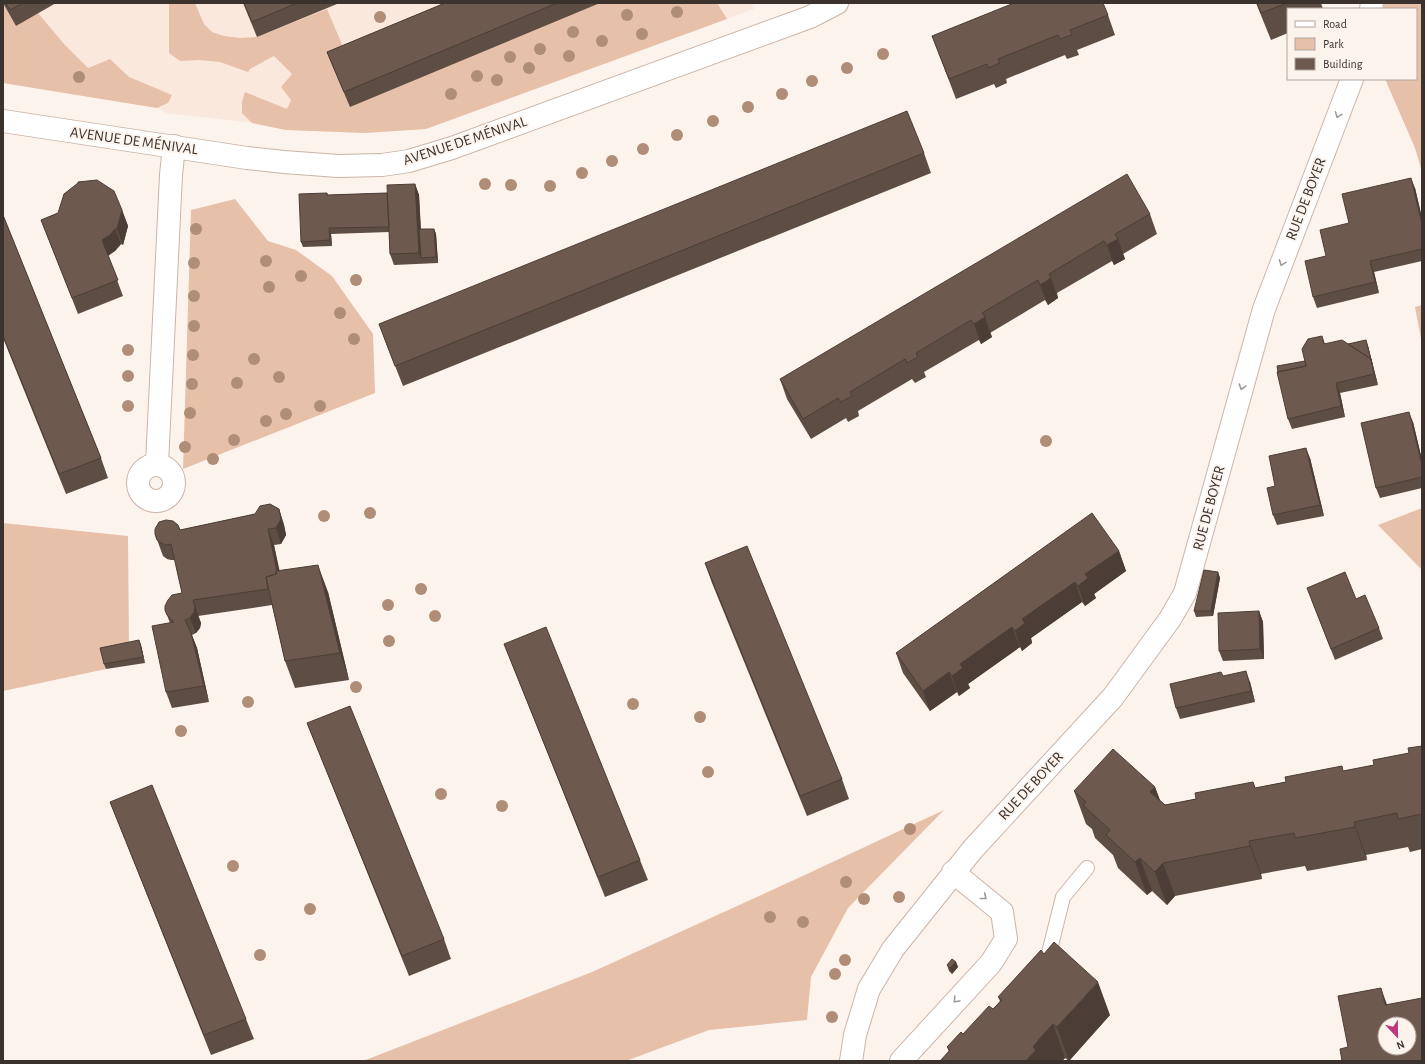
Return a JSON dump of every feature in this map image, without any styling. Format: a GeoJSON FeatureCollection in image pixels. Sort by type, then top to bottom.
{"type":"FeatureCollection","features":[{"type":"Feature","properties":{"kind":"street","name":"AVENUE DE MÉNIVAL"},"geometry":{"type":"LineString","coordinates":[[3,121],[284,162],[338,166],[382,165],[409,161],[452,148],[810,18],[837,3]]}},
{"type":"Feature","properties":{"kind":"street","name":"RUE DE BOYER"},"geometry":{"type":"LineString","coordinates":[[851,1061],[855,1036],[869,989],[892,949],[978,843],[1114,697],[1170,619],[1181,600],[1199,545],[1264,309],[1352,80]]}},
{"type":"Feature","properties":{"kind":"street"},"geometry":{"type":"LineString","coordinates":[[157,464],[171,175],[174,146]]}},
{"type":"Feature","properties":{"kind":"street"},"geometry":{"type":"LineString","coordinates":[[901,1061],[991,963],[1006,939],[1002,912],[953,872]]}},
{"type":"Feature","properties":{"kind":"lane"},"geometry":{"type":"LineString","coordinates":[[1039,978],[1044,972],[1063,897],[1087,868]]}},
{"type":"Feature","properties":{"kind":"shaded area"},"geometry":{"type":"Polygon","coordinates":[[[3,3],[751,3],[754,9],[426,129],[365,133],[286,130],[252,123],[166,113],[157,108],[3,83],[3,3]]]}},
{"type":"Feature","properties":{"kind":"green space"},"geometry":{"type":"Polygon","coordinates":[[[3,3],[16,26],[38,13],[64,44],[88,68],[110,59],[129,77],[172,95],[168,103],[157,108],[3,83],[3,3]]]}},
{"type":"Feature","properties":{"kind":"green space"},"geometry":{"type":"Polygon","coordinates":[[[169,3],[195,3],[204,24],[212,32],[224,36],[240,38],[257,37],[327,9],[349,61],[600,3],[717,3],[727,19],[426,129],[365,133],[286,130],[252,123],[242,113],[242,102],[245,92],[287,109],[291,100],[281,87],[292,74],[274,56],[250,69],[248,72],[220,62],[199,60],[180,61],[169,53],[169,3]]]}},
{"type":"Feature","properties":{"kind":"green space"},"geometry":{"type":"Polygon","coordinates":[[[1384,3],[1422,3],[1422,172],[1415,148],[1385,80],[1417,80],[1417,8],[1383,8],[1384,3]]]}},
{"type":"Feature","properties":{"kind":"green space"},"geometry":{"type":"Polygon","coordinates":[[[235,199],[268,241],[296,250],[332,276],[373,334],[375,393],[183,469],[191,210],[235,199]]]}},
{"type":"Feature","properties":{"kind":"green space"},"geometry":{"type":"Polygon","coordinates":[[[1422,305],[1422,344],[1415,307],[1422,305]]]}},
{"type":"Feature","properties":{"kind":"green space"},"geometry":{"type":"Polygon","coordinates":[[[1422,508],[1422,570],[1378,525],[1422,508]]]}},
{"type":"Feature","properties":{"kind":"green space"},"geometry":{"type":"Polygon","coordinates":[[[3,523],[128,536],[129,648],[102,653],[106,669],[3,691],[3,523]]]}},
{"type":"Feature","properties":{"kind":"green space"},"geometry":{"type":"Polygon","coordinates":[[[944,810],[848,908],[811,977],[807,1020],[709,1030],[626,1061],[363,1061],[592,972],[944,810]]]}},
{"type":"Feature","properties":{"kind":"building"},"geometry":{"type":"Polygon","coordinates":[[[6,3],[23,3],[10,10],[6,3]]]}},
{"type":"Feature","properties":{"kind":"building"},"geometry":{"type":"Polygon","coordinates":[[[244,3],[297,3],[252,22],[244,3]]]}},
{"type":"Feature","properties":{"kind":"building"},"geometry":{"type":"Polygon","coordinates":[[[445,3],[557,3],[344,92],[327,52],[445,3]]]}},
{"type":"Feature","properties":{"kind":"building"},"geometry":{"type":"Polygon","coordinates":[[[1014,3],[1103,3],[1108,15],[1070,30],[1072,35],[1060,39],[1058,35],[998,59],[1000,63],[988,68],[987,64],[949,79],[932,36],[1014,3]]]}},
{"type":"Feature","properties":{"kind":"building"},"geometry":{"type":"Polygon","coordinates":[[[1257,3],[1287,3],[1261,13],[1257,3]]]}},
{"type":"Feature","properties":{"kind":"building"},"geometry":{"type":"Polygon","coordinates":[[[907,111],[924,153],[395,366],[379,324],[907,111]]]}},
{"type":"Feature","properties":{"kind":"building"},"geometry":{"type":"Polygon","coordinates":[[[1127,174],[1150,214],[1115,234],[1118,239],[1107,245],[1104,241],[1049,274],[1051,278],[1040,285],[1038,280],[982,313],[985,317],[974,324],[971,320],[916,353],[918,357],[907,363],[905,359],[850,392],[852,396],[841,402],[838,398],[803,419],[780,379],[1127,174]]]}},
{"type":"Feature","properties":{"kind":"building"},"geometry":{"type":"Polygon","coordinates":[[[1411,178],[1422,224],[1422,249],[1370,261],[1375,282],[1313,297],[1305,261],[1326,256],[1320,230],[1349,223],[1342,194],[1411,178]]]}},
{"type":"Feature","properties":{"kind":"building"},"geometry":{"type":"Polygon","coordinates":[[[97,180],[114,191],[122,210],[117,229],[102,240],[118,280],[72,298],[41,220],[58,213],[64,194],[78,182],[97,180]]]}},
{"type":"Feature","properties":{"kind":"building"},"geometry":{"type":"Polygon","coordinates":[[[415,184],[419,253],[390,254],[387,185],[415,184]]]}},
{"type":"Feature","properties":{"kind":"building"},"geometry":{"type":"Polygon","coordinates":[[[327,193],[327,195],[387,193],[389,227],[329,228],[330,240],[301,242],[299,194],[327,193]]]}},
{"type":"Feature","properties":{"kind":"building"},"geometry":{"type":"Polygon","coordinates":[[[3,215],[101,458],[59,474],[3,336],[3,215]]]}},
{"type":"Feature","properties":{"kind":"building"},"geometry":{"type":"Polygon","coordinates":[[[419,229],[434,229],[436,257],[421,258],[419,229]]]}},
{"type":"Feature","properties":{"kind":"building"},"geometry":{"type":"Polygon","coordinates":[[[1322,336],[1324,344],[1342,340],[1371,359],[1374,374],[1336,383],[1341,406],[1288,419],[1277,372],[1306,366],[1302,349],[1308,339],[1322,336]]]}},
{"type":"Feature","properties":{"kind":"building"},"geometry":{"type":"Polygon","coordinates":[[[1366,340],[1371,359],[1348,344],[1366,340]]]}},
{"type":"Feature","properties":{"kind":"building"},"geometry":{"type":"Polygon","coordinates":[[[1305,361],[1306,366],[1278,372],[1277,366],[1305,361]]]}},
{"type":"Feature","properties":{"kind":"building"},"geometry":{"type":"Polygon","coordinates":[[[1409,412],[1422,465],[1422,477],[1376,488],[1361,423],[1409,412]]]}},
{"type":"Feature","properties":{"kind":"building"},"geometry":{"type":"Polygon","coordinates":[[[1306,448],[1320,505],[1273,515],[1267,488],[1275,486],[1269,456],[1306,448]]]}},
{"type":"Feature","properties":{"kind":"building"},"geometry":{"type":"Polygon","coordinates":[[[270,504],[279,509],[281,519],[276,528],[268,529],[277,571],[276,574],[266,577],[268,589],[193,600],[195,607],[194,612],[190,618],[185,620],[191,633],[204,686],[166,692],[152,626],[174,622],[167,615],[165,606],[172,595],[182,593],[171,544],[166,545],[157,540],[155,529],[159,522],[166,520],[173,521],[178,525],[180,530],[255,514],[260,506],[270,504]]]}},
{"type":"Feature","properties":{"kind":"building"},"geometry":{"type":"Polygon","coordinates":[[[1092,513],[1119,551],[1085,574],[1088,578],[1078,586],[1075,582],[1022,619],[1025,623],[1015,631],[1012,627],[960,664],[963,668],[952,676],[949,672],[923,691],[896,653],[1092,513]]]}},
{"type":"Feature","properties":{"kind":"building"},"geometry":{"type":"Polygon","coordinates":[[[747,546],[842,779],[800,796],[705,563],[747,546]]]}},
{"type":"Feature","properties":{"kind":"building"},"geometry":{"type":"Polygon","coordinates":[[[318,565],[340,653],[285,661],[266,577],[276,574],[276,571],[318,565]]]}},
{"type":"Feature","properties":{"kind":"building"},"geometry":{"type":"Polygon","coordinates":[[[1204,570],[1218,572],[1211,611],[1194,611],[1204,570]]]}},
{"type":"Feature","properties":{"kind":"building"},"geometry":{"type":"Polygon","coordinates":[[[1345,572],[1356,599],[1365,595],[1379,628],[1331,649],[1307,588],[1345,572]]]}},
{"type":"Feature","properties":{"kind":"building"},"geometry":{"type":"Polygon","coordinates":[[[1259,611],[1260,649],[1219,651],[1218,613],[1259,611]]]}},
{"type":"Feature","properties":{"kind":"building"},"geometry":{"type":"Polygon","coordinates":[[[546,627],[640,860],[598,877],[504,644],[546,627]]]}},
{"type":"Feature","properties":{"kind":"building"},"geometry":{"type":"Polygon","coordinates":[[[139,640],[143,657],[104,664],[100,648],[139,640]]]}},
{"type":"Feature","properties":{"kind":"building"},"geometry":{"type":"Polygon","coordinates":[[[1246,671],[1251,691],[1176,708],[1170,684],[1221,672],[1223,676],[1246,671]]]}},
{"type":"Feature","properties":{"kind":"building"},"geometry":{"type":"Polygon","coordinates":[[[350,706],[444,939],[402,956],[307,723],[350,706]]]}},
{"type":"Feature","properties":{"kind":"building"},"geometry":{"type":"Polygon","coordinates":[[[1422,746],[1422,814],[1398,819],[1397,813],[1354,822],[1355,827],[1295,838],[1294,833],[1249,841],[1250,846],[1163,863],[1155,872],[1140,858],[1135,862],[1106,835],[1110,830],[1083,805],[1086,802],[1074,791],[1113,749],[1155,787],[1150,792],[1165,805],[1196,799],[1195,793],[1253,782],[1255,788],[1286,782],[1285,777],[1342,766],[1343,771],[1374,765],[1373,760],[1409,753],[1408,748],[1422,746]]]}},
{"type":"Feature","properties":{"kind":"building"},"geometry":{"type":"Polygon","coordinates":[[[152,785],[246,1019],[204,1035],[110,802],[152,785]]]}},
{"type":"Feature","properties":{"kind":"building"},"geometry":{"type":"Polygon","coordinates":[[[1054,942],[1098,982],[1057,1027],[1053,1024],[1041,1037],[1033,1047],[1036,1050],[1026,1061],[940,1061],[950,1050],[947,1047],[961,1032],[963,1034],[989,1006],[993,1009],[1002,1000],[998,997],[1041,950],[1044,954],[1054,942]]]}},
{"type":"Feature","properties":{"kind":"building"},"geometry":{"type":"Polygon","coordinates":[[[952,959],[956,962],[950,968],[947,965],[952,959]]]}},
{"type":"Feature","properties":{"kind":"building"},"geometry":{"type":"Polygon","coordinates":[[[1381,988],[1385,1005],[1422,998],[1422,1061],[1342,1061],[1340,1049],[1348,1047],[1338,996],[1381,988]]]}}]}
